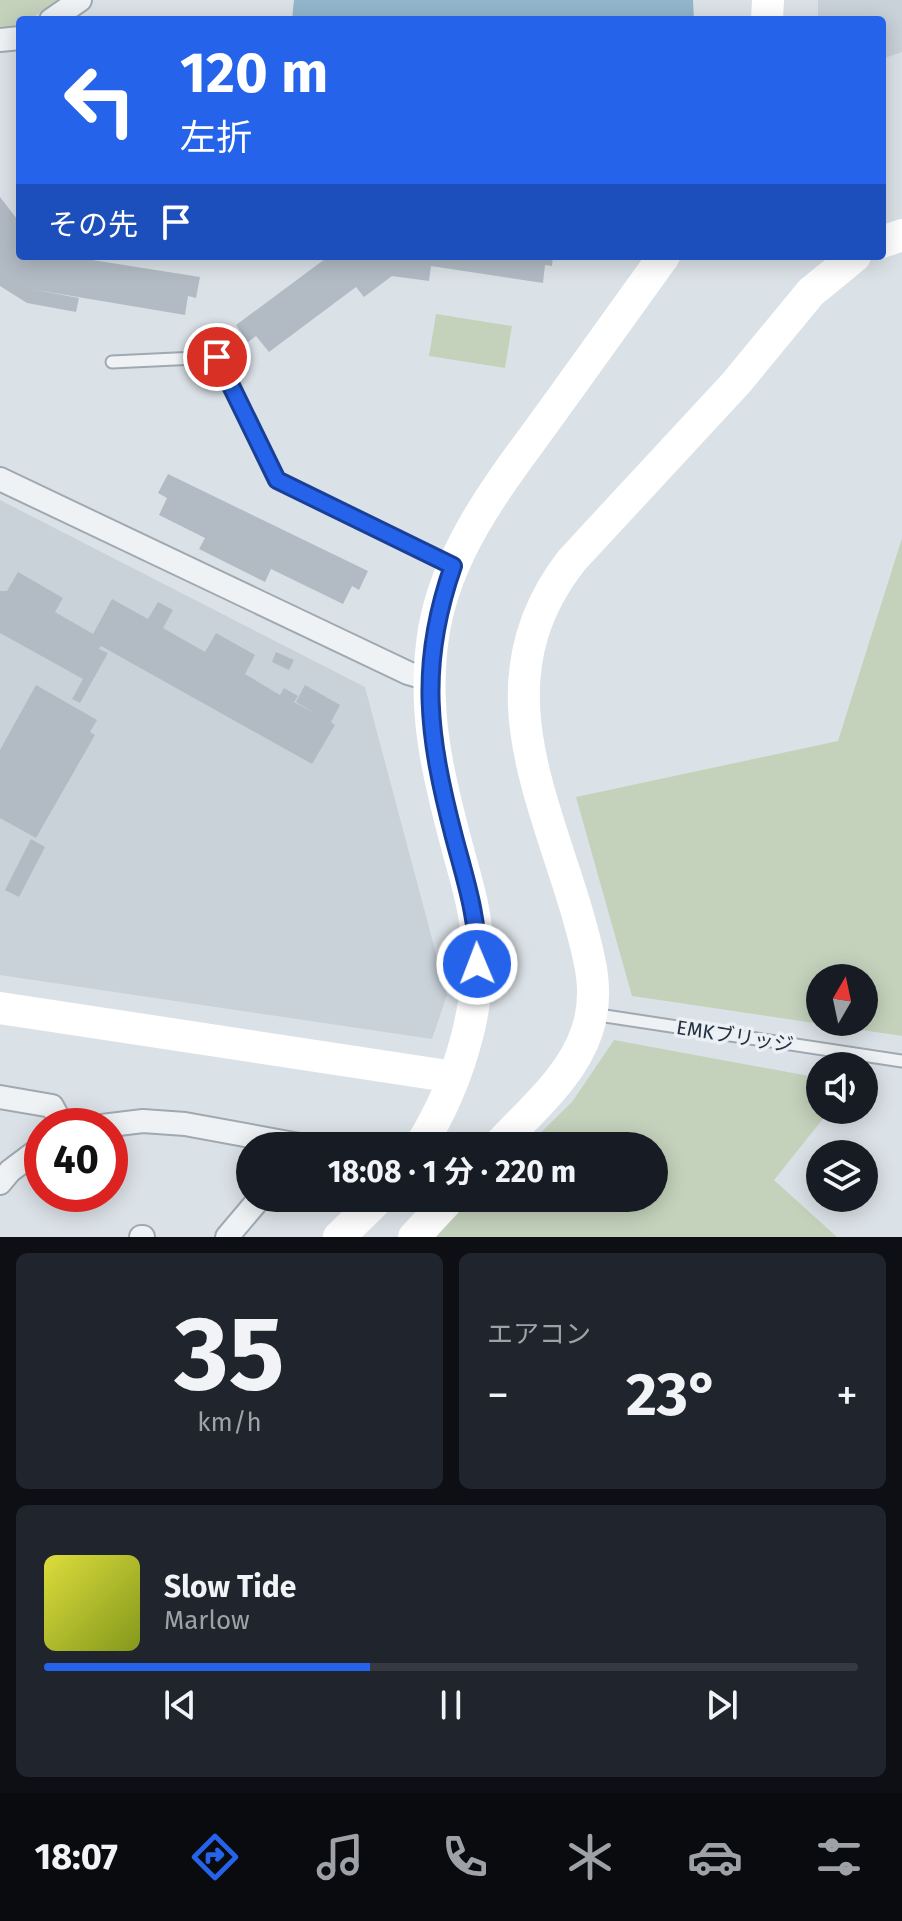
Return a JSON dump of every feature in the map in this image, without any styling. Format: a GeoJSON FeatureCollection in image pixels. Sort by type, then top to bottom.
{"type":"FeatureCollection","features":[{"type":"Feature","properties":{"kind":"street"},"geometry":{"type":"LineString","coordinates":[[57,16],[80,0]]}},
{"type":"Feature","properties":{"kind":"street"},"geometry":{"type":"LineString","coordinates":[[427,1132],[454,1077],[469,1024],[477,941],[473,909],[433,753],[428,679],[435,626],[453,566],[487,502],[661,260]]}},
{"type":"Feature","properties":{"kind":"street"},"geometry":{"type":"LineString","coordinates":[[511,1132],[570,1067],[603,1016],[588,951],[525,737],[521,687],[530,635],[551,588],[572,560],[736,383],[811,292],[850,260]]}},
{"type":"Feature","properties":{"kind":"street"},"geometry":{"type":"LineString","coordinates":[[0,479],[408,673],[428,679]]}},
{"type":"Feature","properties":{"kind":"street"},"geometry":{"type":"LineString","coordinates":[[0,1008],[454,1077]]}},
{"type":"Feature","properties":{"kind":"street"},"geometry":{"type":"LineString","coordinates":[[0,1097],[53,1108]]}},
{"type":"Feature","properties":{"kind":"street"},"geometry":{"type":"LineString","coordinates":[[128,1123],[185,1124],[236,1133]]}},
{"type":"Feature","properties":{"kind":"street"},"geometry":{"type":"LineString","coordinates":[[0,1183],[24,1160]]}},
{"type":"Feature","properties":{"kind":"street"},"geometry":{"type":"LineString","coordinates":[[227,1237],[248,1212]]}},
{"type":"Feature","properties":{"kind":"street"},"geometry":{"type":"LineString","coordinates":[[339,1237],[365,1212]]}},
{"type":"Feature","properties":{"kind":"street"},"geometry":{"type":"LineString","coordinates":[[414,1237],[437,1212]]}},
{"type":"Feature","properties":{"kind":"lane"},"geometry":{"type":"LineString","coordinates":[[112,362],[217,357],[277,480],[453,566]]}},
{"type":"Feature","properties":{"kind":"lane","name":"EMKブリッジ"},"geometry":{"type":"LineString","coordinates":[[603,1016],[902,1061]]}},
{"type":"Feature","properties":{"kind":"shaded area"},"geometry":{"type":"Polygon","coordinates":[[[818,0],[902,0],[902,52],[886,58],[886,16],[818,16],[818,0]]]}},
{"type":"Feature","properties":{"kind":"shaded area"},"geometry":{"type":"Polygon","coordinates":[[[0,500],[365,687],[447,995],[432,1039],[0,975],[0,500]]]}},
{"type":"Feature","properties":{"kind":"green space"},"geometry":{"type":"Polygon","coordinates":[[[0,0],[59,0],[35,16],[16,16],[16,27],[0,29],[0,0]]]}},
{"type":"Feature","properties":{"kind":"green space"},"geometry":{"type":"Polygon","coordinates":[[[436,314],[512,326],[505,368],[429,356],[436,314]]]}},
{"type":"Feature","properties":{"kind":"green space"},"geometry":{"type":"Polygon","coordinates":[[[902,538],[902,1036],[878,1032],[878,964],[806,964],[806,1022],[632,996],[576,797],[838,741],[902,538]]]}},
{"type":"Feature","properties":{"kind":"green space"},"geometry":{"type":"Polygon","coordinates":[[[614,1040],[806,1075],[806,1124],[819,1124],[774,1180],[837,1237],[434,1237],[460,1212],[668,1212],[668,1132],[541,1132],[572,1102],[614,1040]]]}},
{"type":"Feature","properties":{"kind":"water"},"geometry":{"type":"Polygon","coordinates":[[[294,0],[693,0],[694,16],[292,16],[294,0]]]}},
{"type":"Feature","properties":{"kind":"building"},"geometry":{"type":"Polygon","coordinates":[[[0,197],[16,218],[16,260],[92,260],[200,277],[196,298],[188,296],[185,315],[30,289],[79,298],[76,312],[27,303],[0,286],[0,197]]]}},
{"type":"Feature","properties":{"kind":"building"},"geometry":{"type":"Polygon","coordinates":[[[324,260],[553,260],[552,266],[545,265],[543,283],[431,266],[429,281],[392,276],[364,297],[356,287],[269,352],[256,336],[248,342],[236,325],[324,260]]]}},
{"type":"Feature","properties":{"kind":"building"},"geometry":{"type":"Polygon","coordinates":[[[168,474],[368,571],[359,590],[352,586],[343,604],[271,569],[265,582],[199,549],[205,538],[159,515],[167,498],[158,493],[168,474]]]}},
{"type":"Feature","properties":{"kind":"building"},"geometry":{"type":"Polygon","coordinates":[[[18,572],[63,598],[55,612],[93,634],[112,599],[148,619],[158,602],[173,610],[163,628],[205,652],[216,633],[255,655],[245,674],[280,695],[284,688],[298,696],[294,702],[316,714],[296,702],[305,685],[340,705],[331,722],[335,725],[312,764],[101,646],[99,649],[108,653],[80,703],[72,699],[83,679],[0,633],[0,591],[7,591],[18,572]]]}},
{"type":"Feature","properties":{"kind":"building"},"geometry":{"type":"Polygon","coordinates":[[[276,652],[294,660],[289,670],[272,662],[276,652]]]}},
{"type":"Feature","properties":{"kind":"building"},"geometry":{"type":"Polygon","coordinates":[[[36,685],[97,720],[90,732],[95,735],[36,838],[0,818],[0,750],[36,685]]]}},
{"type":"Feature","properties":{"kind":"building"},"geometry":{"type":"Polygon","coordinates":[[[31,839],[45,847],[19,897],[5,890],[31,839]]]}},
{"type":"Feature","properties":{"kind":"route"},"geometry":{"type":"LineString","coordinates":[[217,357],[277,480],[453,566],[435,626],[428,679],[428,714],[436,767],[473,909],[477,964]]}}]}
